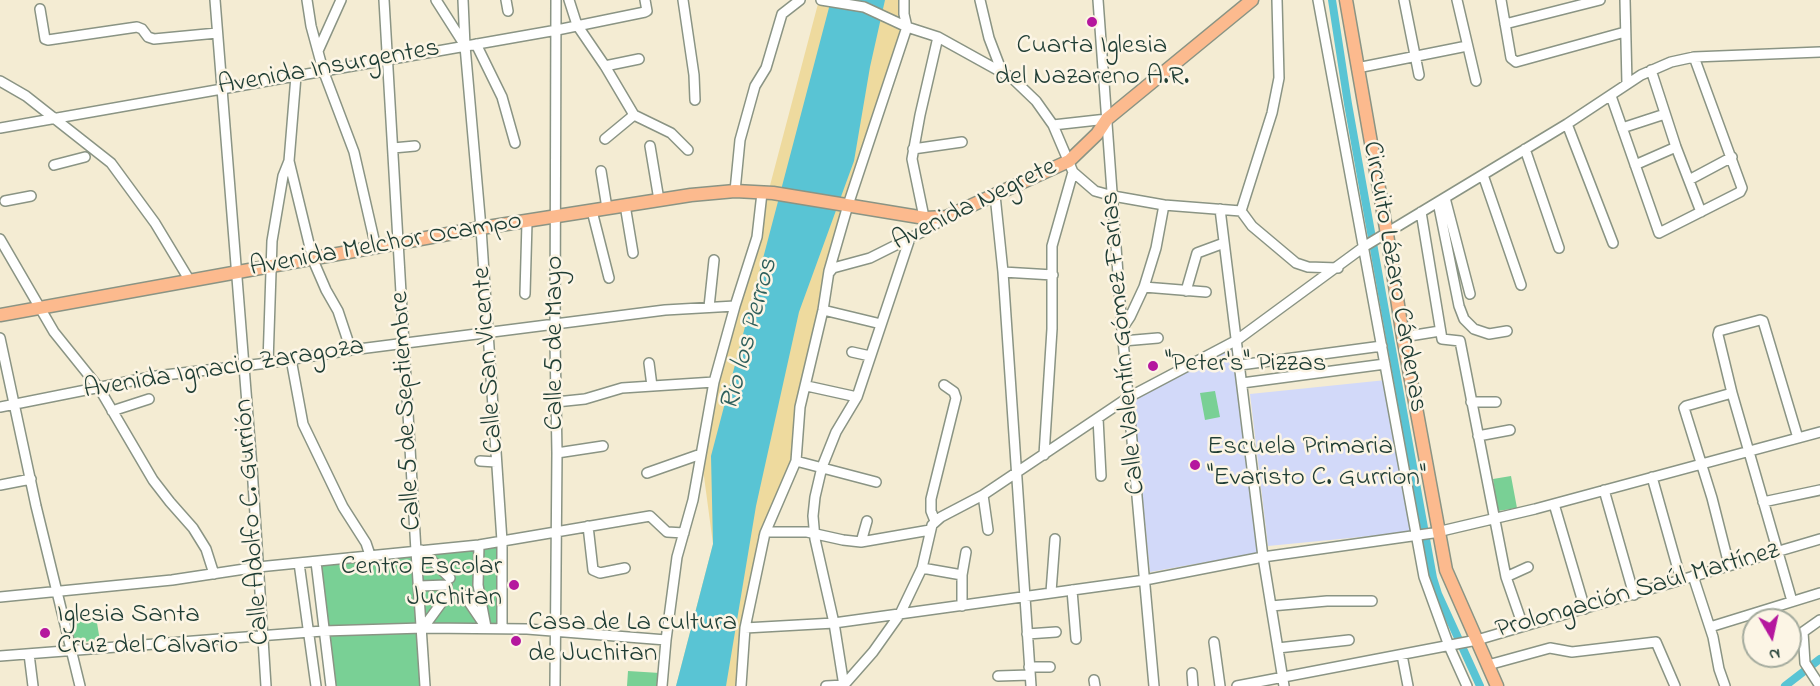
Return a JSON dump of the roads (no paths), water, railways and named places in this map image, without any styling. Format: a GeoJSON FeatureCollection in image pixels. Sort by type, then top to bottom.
{"type":"FeatureCollection","features":[{"type":"Feature","properties":{"kind":"main road","name":"Avenida Negrete"},"geometry":{"type":"LineString","coordinates":[[946,217],[995,195],[1071,166],[1107,119],[1252,0]]}},
{"type":"Feature","properties":{"kind":"main road","name":"Circuito Lázaro Cárdenas"},"geometry":{"type":"LineString","coordinates":[[1346,0],[1383,236],[1403,337],[1436,533],[1462,643],[1488,665],[1497,686]]}},
{"type":"Feature","properties":{"kind":"main road","name":"Avenida Melchor Ocampo"},"geometry":{"type":"LineString","coordinates":[[0,315],[481,228],[659,200],[735,191],[768,193],[848,205],[925,224],[946,217]]}},
{"type":"Feature","properties":{"kind":"street","name":"Calle Adolfo C. Gurrión"},"geometry":{"type":"LineString","coordinates":[[215,0],[247,401],[266,686]]}},
{"type":"Feature","properties":{"kind":"street"},"geometry":{"type":"LineString","coordinates":[[307,0],[310,26],[323,70],[354,152],[376,248]]}},
{"type":"Feature","properties":{"kind":"street"},"geometry":{"type":"LineString","coordinates":[[318,51],[342,0]]}},
{"type":"Feature","properties":{"kind":"street","name":"Calle 5 de Septiembre"},"geometry":{"type":"LineString","coordinates":[[384,0],[425,686]]}},
{"type":"Feature","properties":{"kind":"street"},"geometry":{"type":"LineString","coordinates":[[436,0],[465,46]]}},
{"type":"Feature","properties":{"kind":"street","name":"Calle San Vicente"},"geometry":{"type":"LineString","coordinates":[[464,0],[465,46],[481,228],[502,541],[502,628]]}},
{"type":"Feature","properties":{"kind":"street"},"geometry":{"type":"LineString","coordinates":[[506,0],[508,11]]}},
{"type":"Feature","properties":{"kind":"street","name":"Calle 5 de Mayo"},"geometry":{"type":"LineString","coordinates":[[555,686],[556,0]]}},
{"type":"Feature","properties":{"kind":"street"},"geometry":{"type":"LineString","coordinates":[[569,0],[577,25],[605,66],[633,115],[671,133],[688,150]]}},
{"type":"Feature","properties":{"kind":"street","name":"Avenida Insurgentes"},"geometry":{"type":"LineString","coordinates":[[0,128],[557,30],[645,12],[645,0]]}},
{"type":"Feature","properties":{"kind":"street"},"geometry":{"type":"LineString","coordinates":[[683,0],[695,83],[695,100]]}},
{"type":"Feature","properties":{"kind":"street"},"geometry":{"type":"LineString","coordinates":[[735,191],[740,140],[755,86],[766,68],[782,14],[800,0]]}},
{"type":"Feature","properties":{"kind":"street"},"geometry":{"type":"LineString","coordinates":[[821,0],[864,7],[907,27],[938,37],[1002,72],[1031,96],[1053,125],[1071,166],[1095,191],[1164,205],[1241,211],[1252,226],[1296,263],[1308,267],[1338,268]]}},
{"type":"Feature","properties":{"kind":"street"},"geometry":{"type":"LineString","coordinates":[[741,686],[745,628],[765,533],[796,461],[801,407],[823,310],[829,271],[848,205],[907,27],[903,14],[904,0]]}},
{"type":"Feature","properties":{"kind":"street"},"geometry":{"type":"LineString","coordinates":[[980,0],[989,38],[1002,72]]}},
{"type":"Feature","properties":{"kind":"street","name":"Calle Valentín Gómez Farías"},"geometry":{"type":"LineString","coordinates":[[1098,0],[1122,329],[1154,686]]}},
{"type":"Feature","properties":{"kind":"street"},"geometry":{"type":"LineString","coordinates":[[1241,211],[1272,113],[1279,78],[1277,0]]}},
{"type":"Feature","properties":{"kind":"street"},"geometry":{"type":"LineString","coordinates":[[1318,0],[1367,245],[1385,364],[1419,535],[1424,577],[1462,643],[1467,686]]}},
{"type":"Feature","properties":{"kind":"street"},"geometry":{"type":"LineString","coordinates":[[1404,0],[1419,75]]}},
{"type":"Feature","properties":{"kind":"street"},"geometry":{"type":"LineString","coordinates":[[1457,0],[1476,81]]}},
{"type":"Feature","properties":{"kind":"street"},"geometry":{"type":"LineString","coordinates":[[1501,0],[1511,58],[1516,62],[1625,32]]}},
{"type":"Feature","properties":{"kind":"street"},"geometry":{"type":"LineString","coordinates":[[1505,24],[1600,0]]}},
{"type":"Feature","properties":{"kind":"street"},"geometry":{"type":"LineString","coordinates":[[1625,0],[1627,84]]}},
{"type":"Feature","properties":{"kind":"street"},"geometry":{"type":"LineString","coordinates":[[40,9],[45,39],[48,40],[137,27],[142,29],[148,37],[154,39],[217,33]]}},
{"type":"Feature","properties":{"kind":"street"},"geometry":{"type":"LineString","coordinates":[[925,224],[913,168],[913,149],[938,37]]}},
{"type":"Feature","properties":{"kind":"street"},"geometry":{"type":"LineString","coordinates":[[476,44],[502,97],[515,143]]}},
{"type":"Feature","properties":{"kind":"street"},"geometry":{"type":"LineString","coordinates":[[1358,68],[1467,46]]}},
{"type":"Feature","properties":{"kind":"street"},"geometry":{"type":"LineString","coordinates":[[765,533],[815,532],[843,540],[861,542],[933,526],[1016,474],[1129,397],[1237,340],[1367,245],[1567,124],[1651,70],[1671,62],[1694,57],[1820,52]]}},
{"type":"Feature","properties":{"kind":"street"},"geometry":{"type":"LineString","coordinates":[[1611,96],[1658,233],[1740,192],[1742,188],[1694,57]]}},
{"type":"Feature","properties":{"kind":"street"},"geometry":{"type":"LineString","coordinates":[[605,66],[639,59]]}},
{"type":"Feature","properties":{"kind":"street"},"geometry":{"type":"LineString","coordinates":[[1651,70],[1676,147],[1701,212]]}},
{"type":"Feature","properties":{"kind":"street"},"geometry":{"type":"LineString","coordinates":[[268,363],[272,242],[283,176],[289,161],[296,76]]}},
{"type":"Feature","properties":{"kind":"street"},"geometry":{"type":"LineString","coordinates":[[0,81],[26,96],[111,163],[155,222],[190,281]]}},
{"type":"Feature","properties":{"kind":"street"},"geometry":{"type":"LineString","coordinates":[[1622,128],[1665,114]]}},
{"type":"Feature","properties":{"kind":"street"},"geometry":{"type":"LineString","coordinates":[[604,139],[633,115]]}},
{"type":"Feature","properties":{"kind":"street"},"geometry":{"type":"LineString","coordinates":[[1053,125],[1107,119]]}},
{"type":"Feature","properties":{"kind":"street"},"geometry":{"type":"LineString","coordinates":[[1567,124],[1613,243]]}},
{"type":"Feature","properties":{"kind":"street"},"geometry":{"type":"LineString","coordinates":[[913,149],[962,141]]}},
{"type":"Feature","properties":{"kind":"street"},"geometry":{"type":"LineString","coordinates":[[393,148],[415,146]]}},
{"type":"Feature","properties":{"kind":"street"},"geometry":{"type":"LineString","coordinates":[[650,146],[659,200]]}},
{"type":"Feature","properties":{"kind":"street"},"geometry":{"type":"LineString","coordinates":[[1635,165],[1676,147]]}},
{"type":"Feature","properties":{"kind":"street"},"geometry":{"type":"LineString","coordinates":[[1524,149],[1559,248]]}},
{"type":"Feature","properties":{"kind":"street"},"geometry":{"type":"LineString","coordinates":[[54,165],[85,157]]}},
{"type":"Feature","properties":{"kind":"street"},"geometry":{"type":"LineString","coordinates":[[1689,180],[1732,157]]}},
{"type":"Feature","properties":{"kind":"street"},"geometry":{"type":"LineString","coordinates":[[289,161],[313,260],[338,310],[351,350]]}},
{"type":"Feature","properties":{"kind":"street"},"geometry":{"type":"LineString","coordinates":[[1044,455],[1052,329],[1054,236],[1071,166]]}},
{"type":"Feature","properties":{"kind":"street"},"geometry":{"type":"LineString","coordinates":[[601,171],[607,208]]}},
{"type":"Feature","properties":{"kind":"street"},"geometry":{"type":"LineString","coordinates":[[1483,175],[1521,285]]}},
{"type":"Feature","properties":{"kind":"street"},"geometry":{"type":"LineString","coordinates":[[662,686],[678,556],[714,382],[768,193]]}},
{"type":"Feature","properties":{"kind":"street"},"geometry":{"type":"LineString","coordinates":[[995,195],[1003,272],[1031,686]]}},
{"type":"Feature","properties":{"kind":"street"},"geometry":{"type":"LineString","coordinates":[[5,201],[31,196]]}},
{"type":"Feature","properties":{"kind":"street"},"geometry":{"type":"LineString","coordinates":[[1441,200],[1470,294]]}},
{"type":"Feature","properties":{"kind":"street"},"geometry":{"type":"LineString","coordinates":[[1441,200],[1459,306],[1464,319],[1474,328],[1489,334],[1507,331]]}},
{"type":"Feature","properties":{"kind":"street"},"geometry":{"type":"LineString","coordinates":[[625,205],[633,253]]}},
{"type":"Feature","properties":{"kind":"street"},"geometry":{"type":"LineString","coordinates":[[1122,329],[1144,287],[1156,248],[1164,205]]}},
{"type":"Feature","properties":{"kind":"street"},"geometry":{"type":"LineString","coordinates":[[1220,209],[1263,557],[1283,681]]}},
{"type":"Feature","properties":{"kind":"street"},"geometry":{"type":"LineString","coordinates":[[592,211],[609,278]]}},
{"type":"Feature","properties":{"kind":"street"},"geometry":{"type":"LineString","coordinates":[[1421,212],[1440,331],[1442,339],[1460,341],[1506,578],[1523,626]]}},
{"type":"Feature","properties":{"kind":"street"},"geometry":{"type":"LineString","coordinates":[[525,294],[527,222]]}},
{"type":"Feature","properties":{"kind":"street","name":"Avenida Negrete"},"geometry":{"type":"LineString","coordinates":[[829,271],[870,258],[910,238],[925,224]]}},
{"type":"Feature","properties":{"kind":"street"},"geometry":{"type":"LineString","coordinates":[[844,686],[834,623],[815,532],[813,516],[815,497],[822,467],[836,432],[857,397],[910,238]]}},
{"type":"Feature","properties":{"kind":"street"},"geometry":{"type":"LineString","coordinates":[[0,239],[54,332],[99,388],[153,480],[193,528],[206,549],[214,574]]}},
{"type":"Feature","properties":{"kind":"street"},"geometry":{"type":"LineString","coordinates":[[1186,291],[1197,253],[1224,243]]}},
{"type":"Feature","properties":{"kind":"street"},"geometry":{"type":"LineString","coordinates":[[709,308],[714,260]]}},
{"type":"Feature","properties":{"kind":"street"},"geometry":{"type":"LineString","coordinates":[[1003,272],[1053,275]]}},
{"type":"Feature","properties":{"kind":"street"},"geometry":{"type":"LineString","coordinates":[[1144,287],[1206,292]]}},
{"type":"Feature","properties":{"kind":"street","name":"Avenida Ignacio Zaragoza"},"geometry":{"type":"LineString","coordinates":[[0,407],[156,376],[665,310],[735,306]]}},
{"type":"Feature","properties":{"kind":"street"},"geometry":{"type":"LineString","coordinates":[[823,310],[881,324]]}},
{"type":"Feature","properties":{"kind":"street"},"geometry":{"type":"LineString","coordinates":[[1792,601],[1748,452],[1719,332],[1763,321],[1798,438]]}},
{"type":"Feature","properties":{"kind":"street"},"geometry":{"type":"LineString","coordinates":[[1403,337],[1440,331]]}},
{"type":"Feature","properties":{"kind":"street"},"geometry":{"type":"LineString","coordinates":[[0,338],[80,686]]}},
{"type":"Feature","properties":{"kind":"street"},"geometry":{"type":"LineString","coordinates":[[1123,341],[1158,338]]}},
{"type":"Feature","properties":{"kind":"street"},"geometry":{"type":"LineString","coordinates":[[1239,365],[1382,346]]}},
{"type":"Feature","properties":{"kind":"street"},"geometry":{"type":"LineString","coordinates":[[852,352],[870,356]]}},
{"type":"Feature","properties":{"kind":"street"},"geometry":{"type":"LineString","coordinates":[[291,359],[303,424],[344,507],[366,543],[370,555]]}},
{"type":"Feature","properties":{"kind":"street"},"geometry":{"type":"LineString","coordinates":[[649,363],[652,386]]}},
{"type":"Feature","properties":{"kind":"street"},"geometry":{"type":"LineString","coordinates":[[1242,383],[1385,364]]}},
{"type":"Feature","properties":{"kind":"street"},"geometry":{"type":"LineString","coordinates":[[556,402],[585,399],[622,387],[714,382]]}},
{"type":"Feature","properties":{"kind":"street"},"geometry":{"type":"LineString","coordinates":[[826,686],[844,686],[873,652],[900,614],[922,568],[933,526],[931,499],[956,398],[954,392],[944,385]]}},
{"type":"Feature","properties":{"kind":"street"},"geometry":{"type":"LineString","coordinates":[[807,386],[857,397]]}},
{"type":"Feature","properties":{"kind":"street"},"geometry":{"type":"LineString","coordinates":[[1729,565],[1684,408],[1732,393]]}},
{"type":"Feature","properties":{"kind":"street"},"geometry":{"type":"LineString","coordinates":[[112,411],[149,399]]}},
{"type":"Feature","properties":{"kind":"street"},"geometry":{"type":"LineString","coordinates":[[1471,402],[1496,402]]}},
{"type":"Feature","properties":{"kind":"street"},"geometry":{"type":"LineString","coordinates":[[1098,418],[1101,476]]}},
{"type":"Feature","properties":{"kind":"street"},"geometry":{"type":"LineString","coordinates":[[1478,436],[1510,430]]}},
{"type":"Feature","properties":{"kind":"street"},"geometry":{"type":"LineString","coordinates":[[745,628],[834,623],[962,606],[1145,580],[1263,557],[1436,533],[1554,504],[1820,432]]}},
{"type":"Feature","properties":{"kind":"street"},"geometry":{"type":"LineString","coordinates":[[557,453],[603,446]]}},
{"type":"Feature","properties":{"kind":"street"},"geometry":{"type":"LineString","coordinates":[[647,473],[700,454]]}},
{"type":"Feature","properties":{"kind":"street"},"geometry":{"type":"LineString","coordinates":[[480,461],[496,462]]}},
{"type":"Feature","properties":{"kind":"street"},"geometry":{"type":"LineString","coordinates":[[796,461],[876,482]]}},
{"type":"Feature","properties":{"kind":"street"},"geometry":{"type":"LineString","coordinates":[[1652,477],[1681,580]]}},
{"type":"Feature","properties":{"kind":"street"},"geometry":{"type":"LineString","coordinates":[[0,485],[31,479]]}},
{"type":"Feature","properties":{"kind":"street"},"geometry":{"type":"LineString","coordinates":[[1604,490],[1634,595]]}},
{"type":"Feature","properties":{"kind":"street"},"geometry":{"type":"LineString","coordinates":[[1763,502],[1820,490]]}},
{"type":"Feature","properties":{"kind":"street"},"geometry":{"type":"LineString","coordinates":[[983,495],[988,530]]}},
{"type":"Feature","properties":{"kind":"street"},"geometry":{"type":"LineString","coordinates":[[1554,504],[1585,609]]}},
{"type":"Feature","properties":{"kind":"street"},"geometry":{"type":"LineString","coordinates":[[0,597],[172,580],[258,567],[479,545],[650,516],[667,532],[684,533]]}},
{"type":"Feature","properties":{"kind":"street"},"geometry":{"type":"LineString","coordinates":[[861,542],[867,521]]}},
{"type":"Feature","properties":{"kind":"street"},"geometry":{"type":"LineString","coordinates":[[588,526],[593,570],[600,573],[625,568]]}},
{"type":"Feature","properties":{"kind":"street"},"geometry":{"type":"LineString","coordinates":[[1052,592],[1055,538]]}},
{"type":"Feature","properties":{"kind":"street","name":"Prolongación Saúl Martínez"},"geometry":{"type":"LineString","coordinates":[[1237,686],[1283,681],[1462,643],[1634,595],[1820,539]]}},
{"type":"Feature","properties":{"kind":"street"},"geometry":{"type":"LineString","coordinates":[[479,545],[478,585],[486,627]]}},
{"type":"Feature","properties":{"kind":"street"},"geometry":{"type":"LineString","coordinates":[[418,550],[448,586]]}},
{"type":"Feature","properties":{"kind":"street"},"geometry":{"type":"LineString","coordinates":[[962,606],[962,574],[966,552]]}},
{"type":"Feature","properties":{"kind":"street"},"geometry":{"type":"LineString","coordinates":[[316,562],[331,686]]}},
{"type":"Feature","properties":{"kind":"street"},"geometry":{"type":"LineString","coordinates":[[299,563],[316,686]]}},
{"type":"Feature","properties":{"kind":"street"},"geometry":{"type":"LineString","coordinates":[[1506,578],[1528,567]]}},
{"type":"Feature","properties":{"kind":"street"},"geometry":{"type":"LineString","coordinates":[[922,568],[962,574]]}},
{"type":"Feature","properties":{"kind":"street"},"geometry":{"type":"LineString","coordinates":[[1693,576],[1710,627],[1725,686]]}},
{"type":"Feature","properties":{"kind":"street"},"geometry":{"type":"LineString","coordinates":[[467,584],[478,585]]}},
{"type":"Feature","properties":{"kind":"street"},"geometry":{"type":"LineString","coordinates":[[419,586],[448,586]]}},
{"type":"Feature","properties":{"kind":"street"},"geometry":{"type":"LineString","coordinates":[[423,628],[448,586]]}},
{"type":"Feature","properties":{"kind":"street"},"geometry":{"type":"LineString","coordinates":[[1072,590],[1076,639]]}},
{"type":"Feature","properties":{"kind":"street"},"geometry":{"type":"LineString","coordinates":[[1710,627],[1820,593]]}},
{"type":"Feature","properties":{"kind":"street"},"geometry":{"type":"LineString","coordinates":[[464,595],[486,627]]}},
{"type":"Feature","properties":{"kind":"street"},"geometry":{"type":"LineString","coordinates":[[1271,606],[1327,601],[1372,601]]}},
{"type":"Feature","properties":{"kind":"street"},"geometry":{"type":"LineString","coordinates":[[1820,620],[1803,632],[1807,668],[1820,686]]}},
{"type":"Feature","properties":{"kind":"street"},"geometry":{"type":"LineString","coordinates":[[0,656],[323,631],[423,628],[486,627],[556,630],[666,640]]}},
{"type":"Feature","properties":{"kind":"street"},"geometry":{"type":"LineString","coordinates":[[1027,634],[1056,632]]}},
{"type":"Feature","properties":{"kind":"street"},"geometry":{"type":"LineString","coordinates":[[1278,648],[1349,639]]}},
{"type":"Feature","properties":{"kind":"street"},"geometry":{"type":"LineString","coordinates":[[1214,642],[1220,686]]}},
{"type":"Feature","properties":{"kind":"street"},"geometry":{"type":"LineString","coordinates":[[1488,665],[1550,648],[1572,652],[1656,642],[1674,686]]}},
{"type":"Feature","properties":{"kind":"street"},"geometry":{"type":"LineString","coordinates":[[29,654],[33,686]]}},
{"type":"Feature","properties":{"kind":"street"},"geometry":{"type":"LineString","coordinates":[[1402,655],[1408,686]]}},
{"type":"Feature","properties":{"kind":"street"},"geometry":{"type":"LineString","coordinates":[[998,676],[1050,667]]}},
{"type":"Feature","properties":{"kind":"street"},"geometry":{"type":"LineString","coordinates":[[1192,673],[1193,686]]}},
{"type":"Feature","properties":{"kind":"water","name":"Rio los Perros"},"geometry":{"type":"Polygon","coordinates":[[[831,0],[885,0],[870,67],[854,161],[799,312],[756,506],[726,686],[676,686],[713,544],[711,456],[831,0]]]}},
{"type":"Feature","properties":{"kind":"waterway"},"geometry":{"type":"LineString","coordinates":[[1332,0],[1348,104],[1433,578],[1480,686]]}},
{"type":"Feature","properties":{"kind":"waterway"},"geometry":{"type":"LineString","coordinates":[[1785,686],[1820,659]]}},
{"type":"Feature","properties":{"kind":"place","name":"Cuarta Iglesia del Nazareno A.R."},"geometry":{"type":"Point","coordinates":[1092,22]}},
{"type":"Feature","properties":{"kind":"place","name":"\"Peter's\" Pizzas"},"geometry":{"type":"Point","coordinates":[1153,366]}},
{"type":"Feature","properties":{"kind":"place","name":"Escuela Primaria \"Evaristo C. Gurrion\""},"geometry":{"type":"Point","coordinates":[1195,465]}},
{"type":"Feature","properties":{"kind":"place","name":"Centro Escolar Juchitan"},"geometry":{"type":"Point","coordinates":[514,585]}},
{"type":"Feature","properties":{"kind":"place","name":"Iglesia Santa Cruz del Calvario"},"geometry":{"type":"Point","coordinates":[45,633]}},
{"type":"Feature","properties":{"kind":"place","name":"Casa de La cultura de Juchitan"},"geometry":{"type":"Point","coordinates":[516,641]}}]}
